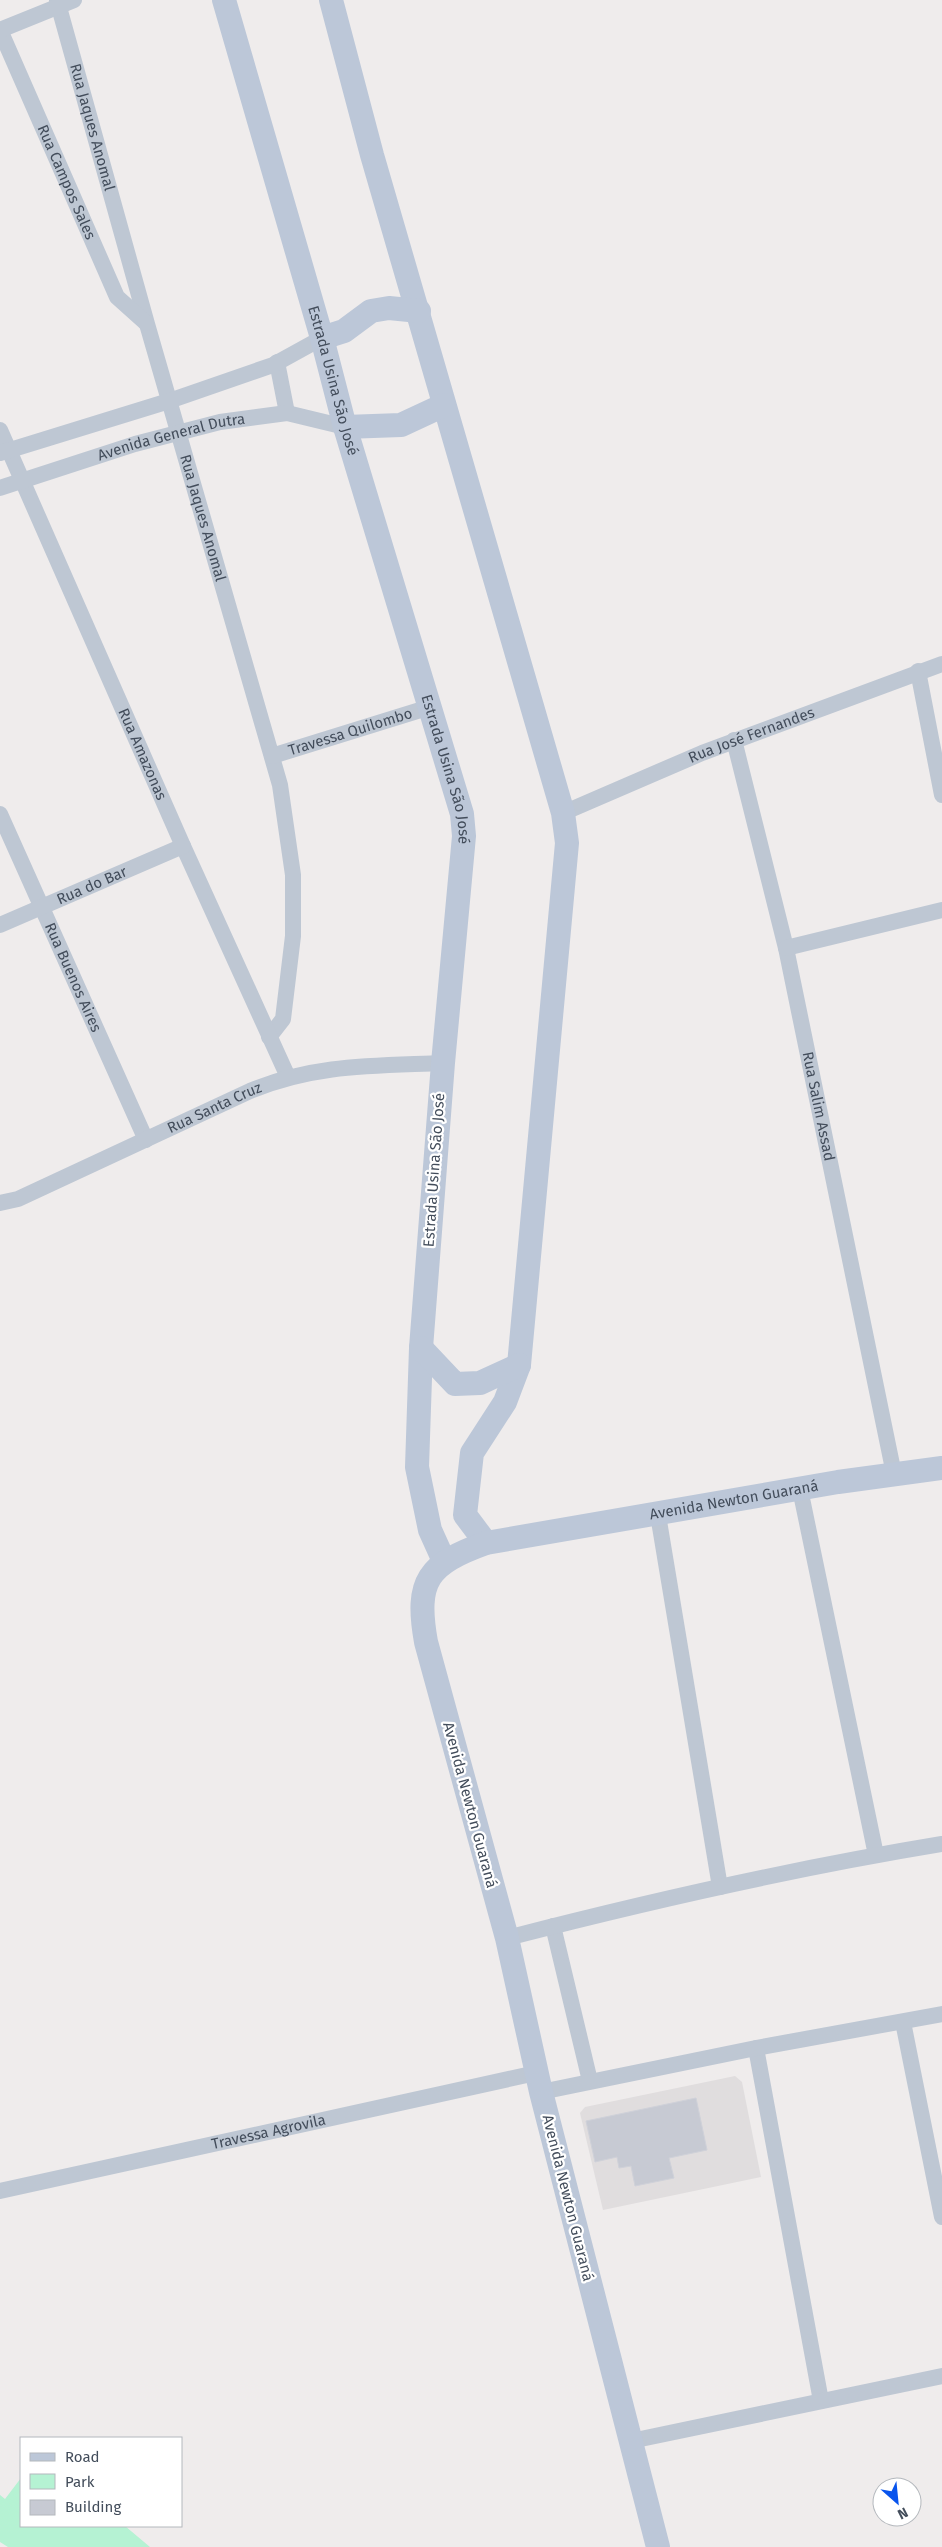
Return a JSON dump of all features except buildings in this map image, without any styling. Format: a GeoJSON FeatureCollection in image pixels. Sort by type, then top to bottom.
{"type":"FeatureCollection","features":[{"type":"Feature","properties":{"kind":"main road","name":"Estrada Usina São José"},"geometry":{"type":"LineString","coordinates":[[224,0],[322,338],[345,427],[462,814],[464,836],[443,1063],[421,1348],[417,1467],[430,1530],[444,1561]]}},
{"type":"Feature","properties":{"kind":"main road"},"geometry":{"type":"LineString","coordinates":[[330,0],[372,155],[564,813],[567,843],[519,1365],[505,1402],[472,1453],[465,1515],[486,1543]]}},
{"type":"Feature","properties":{"kind":"main road"},"geometry":{"type":"LineString","coordinates":[[322,338],[344,330],[371,311],[389,308],[419,312]]}},
{"type":"Feature","properties":{"kind":"main road"},"geometry":{"type":"LineString","coordinates":[[345,427],[401,424],[444,405]]}},
{"type":"Feature","properties":{"kind":"main road"},"geometry":{"type":"LineString","coordinates":[[421,1348],[455,1384],[480,1384],[519,1365]]}},
{"type":"Feature","properties":{"kind":"main road","name":"Avenida Newton Guaraná"},"geometry":{"type":"LineString","coordinates":[[658,2547],[539,2082],[507,1938],[426,1642],[421,1616],[422,1594],[429,1578],[444,1561],[486,1543],[658,1515],[800,1489],[942,1468]]}},
{"type":"Feature","properties":{"kind":"street"},"geometry":{"type":"LineString","coordinates":[[0,30],[58,2],[74,0]]}},
{"type":"Feature","properties":{"kind":"street","name":"Rua Jaques Anomal"},"geometry":{"type":"LineString","coordinates":[[58,2],[147,324],[272,756],[286,815],[294,905],[293,936],[283,1019],[269,1037]]}},
{"type":"Feature","properties":{"kind":"street","name":"Rua Campos Sales"},"geometry":{"type":"LineString","coordinates":[[0,30],[118,297],[147,324]]}},
{"type":"Feature","properties":{"kind":"street"},"geometry":{"type":"LineString","coordinates":[[4,452],[169,401],[277,362],[322,338]]}},
{"type":"Feature","properties":{"kind":"street"},"geometry":{"type":"LineString","coordinates":[[277,362],[287,413]]}},
{"type":"Feature","properties":{"kind":"street","name":"Avenida General Dutra"},"geometry":{"type":"LineString","coordinates":[[0,488],[178,433],[220,422],[287,413],[345,427]]}},
{"type":"Feature","properties":{"kind":"street","name":"Rua Amazonas"},"geometry":{"type":"LineString","coordinates":[[0,430],[4,452],[22,480],[183,846],[288,1077]]}},
{"type":"Feature","properties":{"kind":"street","name":"Rua José Fernandes"},"geometry":{"type":"LineString","coordinates":[[564,813],[734,740],[918,671],[942,664]]}},
{"type":"Feature","properties":{"kind":"street"},"geometry":{"type":"LineString","coordinates":[[918,671],[942,795]]}},
{"type":"Feature","properties":{"kind":"street","name":"Travessa Quilombo"},"geometry":{"type":"LineString","coordinates":[[272,756],[430,707]]}},
{"type":"Feature","properties":{"kind":"street","name":"Rua Salim Assad"},"geometry":{"type":"LineString","coordinates":[[734,740],[786,948],[894,1474]]}},
{"type":"Feature","properties":{"kind":"street","name":"Rua Buenos Aires"},"geometry":{"type":"LineString","coordinates":[[0,814],[146,1140]]}},
{"type":"Feature","properties":{"kind":"street","name":"Rua do Bar"},"geometry":{"type":"LineString","coordinates":[[0,925],[183,846]]}},
{"type":"Feature","properties":{"kind":"street"},"geometry":{"type":"LineString","coordinates":[[786,948],[942,910]]}},
{"type":"Feature","properties":{"kind":"street","name":"Rua Santa Cruz"},"geometry":{"type":"LineString","coordinates":[[0,1203],[23,1197],[250,1091],[288,1077],[332,1068],[443,1063]]}},
{"type":"Feature","properties":{"kind":"street"},"geometry":{"type":"LineString","coordinates":[[800,1489],[876,1855]]}},
{"type":"Feature","properties":{"kind":"street"},"geometry":{"type":"LineString","coordinates":[[658,1515],[720,1887]]}},
{"type":"Feature","properties":{"kind":"street"},"geometry":{"type":"LineString","coordinates":[[507,1938],[720,1887],[876,1855],[942,1844]]}},
{"type":"Feature","properties":{"kind":"street"},"geometry":{"type":"LineString","coordinates":[[553,1926],[590,2081]]}},
{"type":"Feature","properties":{"kind":"street","name":"Travessa Agrovila"},"geometry":{"type":"LineString","coordinates":[[0,2192],[539,2082],[590,2081],[942,2014]]}},
{"type":"Feature","properties":{"kind":"street"},"geometry":{"type":"LineString","coordinates":[[904,2022],[942,2217]]}},
{"type":"Feature","properties":{"kind":"street"},"geometry":{"type":"LineString","coordinates":[[756,2048],[821,2401]]}},
{"type":"Feature","properties":{"kind":"street"},"geometry":{"type":"LineString","coordinates":[[631,2441],[942,2376]]}},
{"type":"Feature","properties":{"kind":"shaded area"},"geometry":{"type":"Polygon","coordinates":[[[735,2076],[742,2082],[761,2177],[603,2210],[580,2113],[585,2107],[735,2076]]]}},
{"type":"Feature","properties":{"kind":"green space"},"geometry":{"type":"Polygon","coordinates":[[[20,2479],[20,2527],[126,2527],[150,2547],[8,2547],[0,2542],[0,2495],[5,2499],[20,2479]]]}}]}
